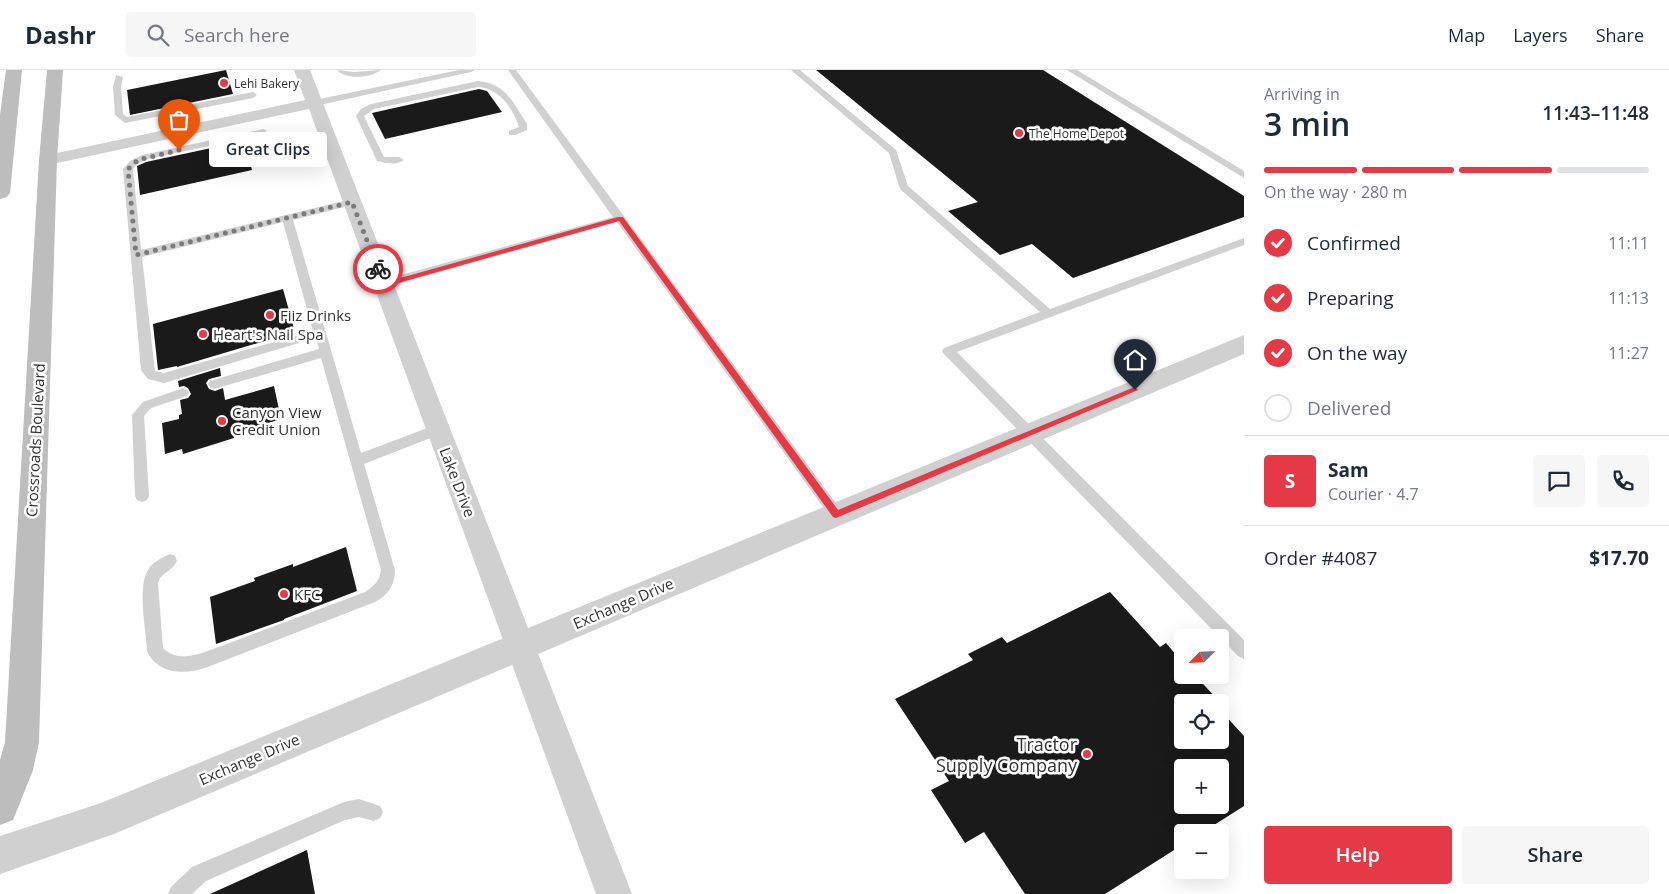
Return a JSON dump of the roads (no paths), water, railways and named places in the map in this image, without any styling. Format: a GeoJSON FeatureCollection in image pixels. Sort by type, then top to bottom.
{"type":"FeatureCollection","features":[{"type":"Feature","properties":{"kind":"main road"},"geometry":{"type":"LineString","coordinates":[[0,193],[14,70]]}},
{"type":"Feature","properties":{"kind":"main road","name":"Crossroads Boulevard"},"geometry":{"type":"LineString","coordinates":[[0,808],[15,770],[22,742],[48,160],[56,70]]}},
{"type":"Feature","properties":{"kind":"street","name":"Lake Drive"},"geometry":{"type":"LineString","coordinates":[[302,70],[614,894]]}},
{"type":"Feature","properties":{"kind":"street"},"geometry":{"type":"LineString","coordinates":[[48,160],[315,103]]}},
{"type":"Feature","properties":{"kind":"street","name":"Exchange Drive"},"geometry":{"type":"LineString","coordinates":[[0,855],[101,821],[1244,344]]}},
{"type":"Feature","properties":{"kind":"lane"},"geometry":{"type":"LineString","coordinates":[[341,70],[353,74],[377,70]]}},
{"type":"Feature","properties":{"kind":"lane"},"geometry":{"type":"LineString","coordinates":[[315,103],[471,70]]}},
{"type":"Feature","properties":{"kind":"lane"},"geometry":{"type":"LineString","coordinates":[[512,70],[836,514]]}},
{"type":"Feature","properties":{"kind":"lane"},"geometry":{"type":"LineString","coordinates":[[795,70],[893,152],[903,187],[1049,314]]}},
{"type":"Feature","properties":{"kind":"lane"},"geometry":{"type":"LineString","coordinates":[[1071,70],[1244,175]]}},
{"type":"Feature","properties":{"kind":"lane"},"geometry":{"type":"LineString","coordinates":[[119,77],[117,87],[119,115],[125,120],[254,95]]}},
{"type":"Feature","properties":{"kind":"lane"},"geometry":{"type":"LineString","coordinates":[[399,160],[384,161],[378,156],[361,118],[364,111],[371,107],[478,84],[488,84],[499,88],[523,124],[524,128],[512,134]]}},
{"type":"Feature","properties":{"kind":"lane"},"geometry":{"type":"LineString","coordinates":[[263,132],[145,157],[133,163],[127,172],[147,370],[156,378],[174,376],[320,333]]}},
{"type":"Feature","properties":{"kind":"lane"},"geometry":{"type":"LineString","coordinates":[[136,255],[352,202]]}},
{"type":"Feature","properties":{"kind":"lane"},"geometry":{"type":"LineString","coordinates":[[170,562],[154,572],[150,583],[155,651],[170,664],[181,666],[192,664],[370,597],[382,589],[386,583],[388,570],[288,218]]}},
{"type":"Feature","properties":{"kind":"lane"},"geometry":{"type":"LineString","coordinates":[[384,284],[620,218]]}},
{"type":"Feature","properties":{"kind":"lane"},"geometry":{"type":"LineString","coordinates":[[1244,241],[948,351],[1244,651]]}},
{"type":"Feature","properties":{"kind":"lane"},"geometry":{"type":"LineString","coordinates":[[214,384],[325,352]]}},
{"type":"Feature","properties":{"kind":"lane"},"geometry":{"type":"LineString","coordinates":[[142,496],[138,415],[147,405],[183,393]]}},
{"type":"Feature","properties":{"kind":"lane"},"geometry":{"type":"LineString","coordinates":[[356,461],[438,429]]}},
{"type":"Feature","properties":{"kind":"lane"},"geometry":{"type":"LineString","coordinates":[[178,894],[199,874],[344,811],[359,808],[374,812]]}},
{"type":"Feature","properties":{"kind":"place","name":"Lehi Bakery"},"geometry":{"type":"Point","coordinates":[224,83]}},
{"type":"Feature","properties":{"kind":"place","name":"The Home Depot"},"geometry":{"type":"Point","coordinates":[1019,133]}},
{"type":"Feature","properties":{"kind":"place","name":"Great Clips"},"geometry":{"type":"Point","coordinates":[179,150]}},
{"type":"Feature","properties":{"kind":"place","name":"Fiiz Drinks"},"geometry":{"type":"Point","coordinates":[270,315]}},
{"type":"Feature","properties":{"kind":"place","name":"Heart's Nail Spa"},"geometry":{"type":"Point","coordinates":[203,334]}},
{"type":"Feature","properties":{"kind":"place","name":"Canyon View Credit Union"},"geometry":{"type":"Point","coordinates":[222,421]}},
{"type":"Feature","properties":{"kind":"place","name":"KFC"},"geometry":{"type":"Point","coordinates":[284,594]}},
{"type":"Feature","properties":{"kind":"place","name":"Tractor Supply Company"},"geometry":{"type":"Point","coordinates":[1087,754]}}]}
